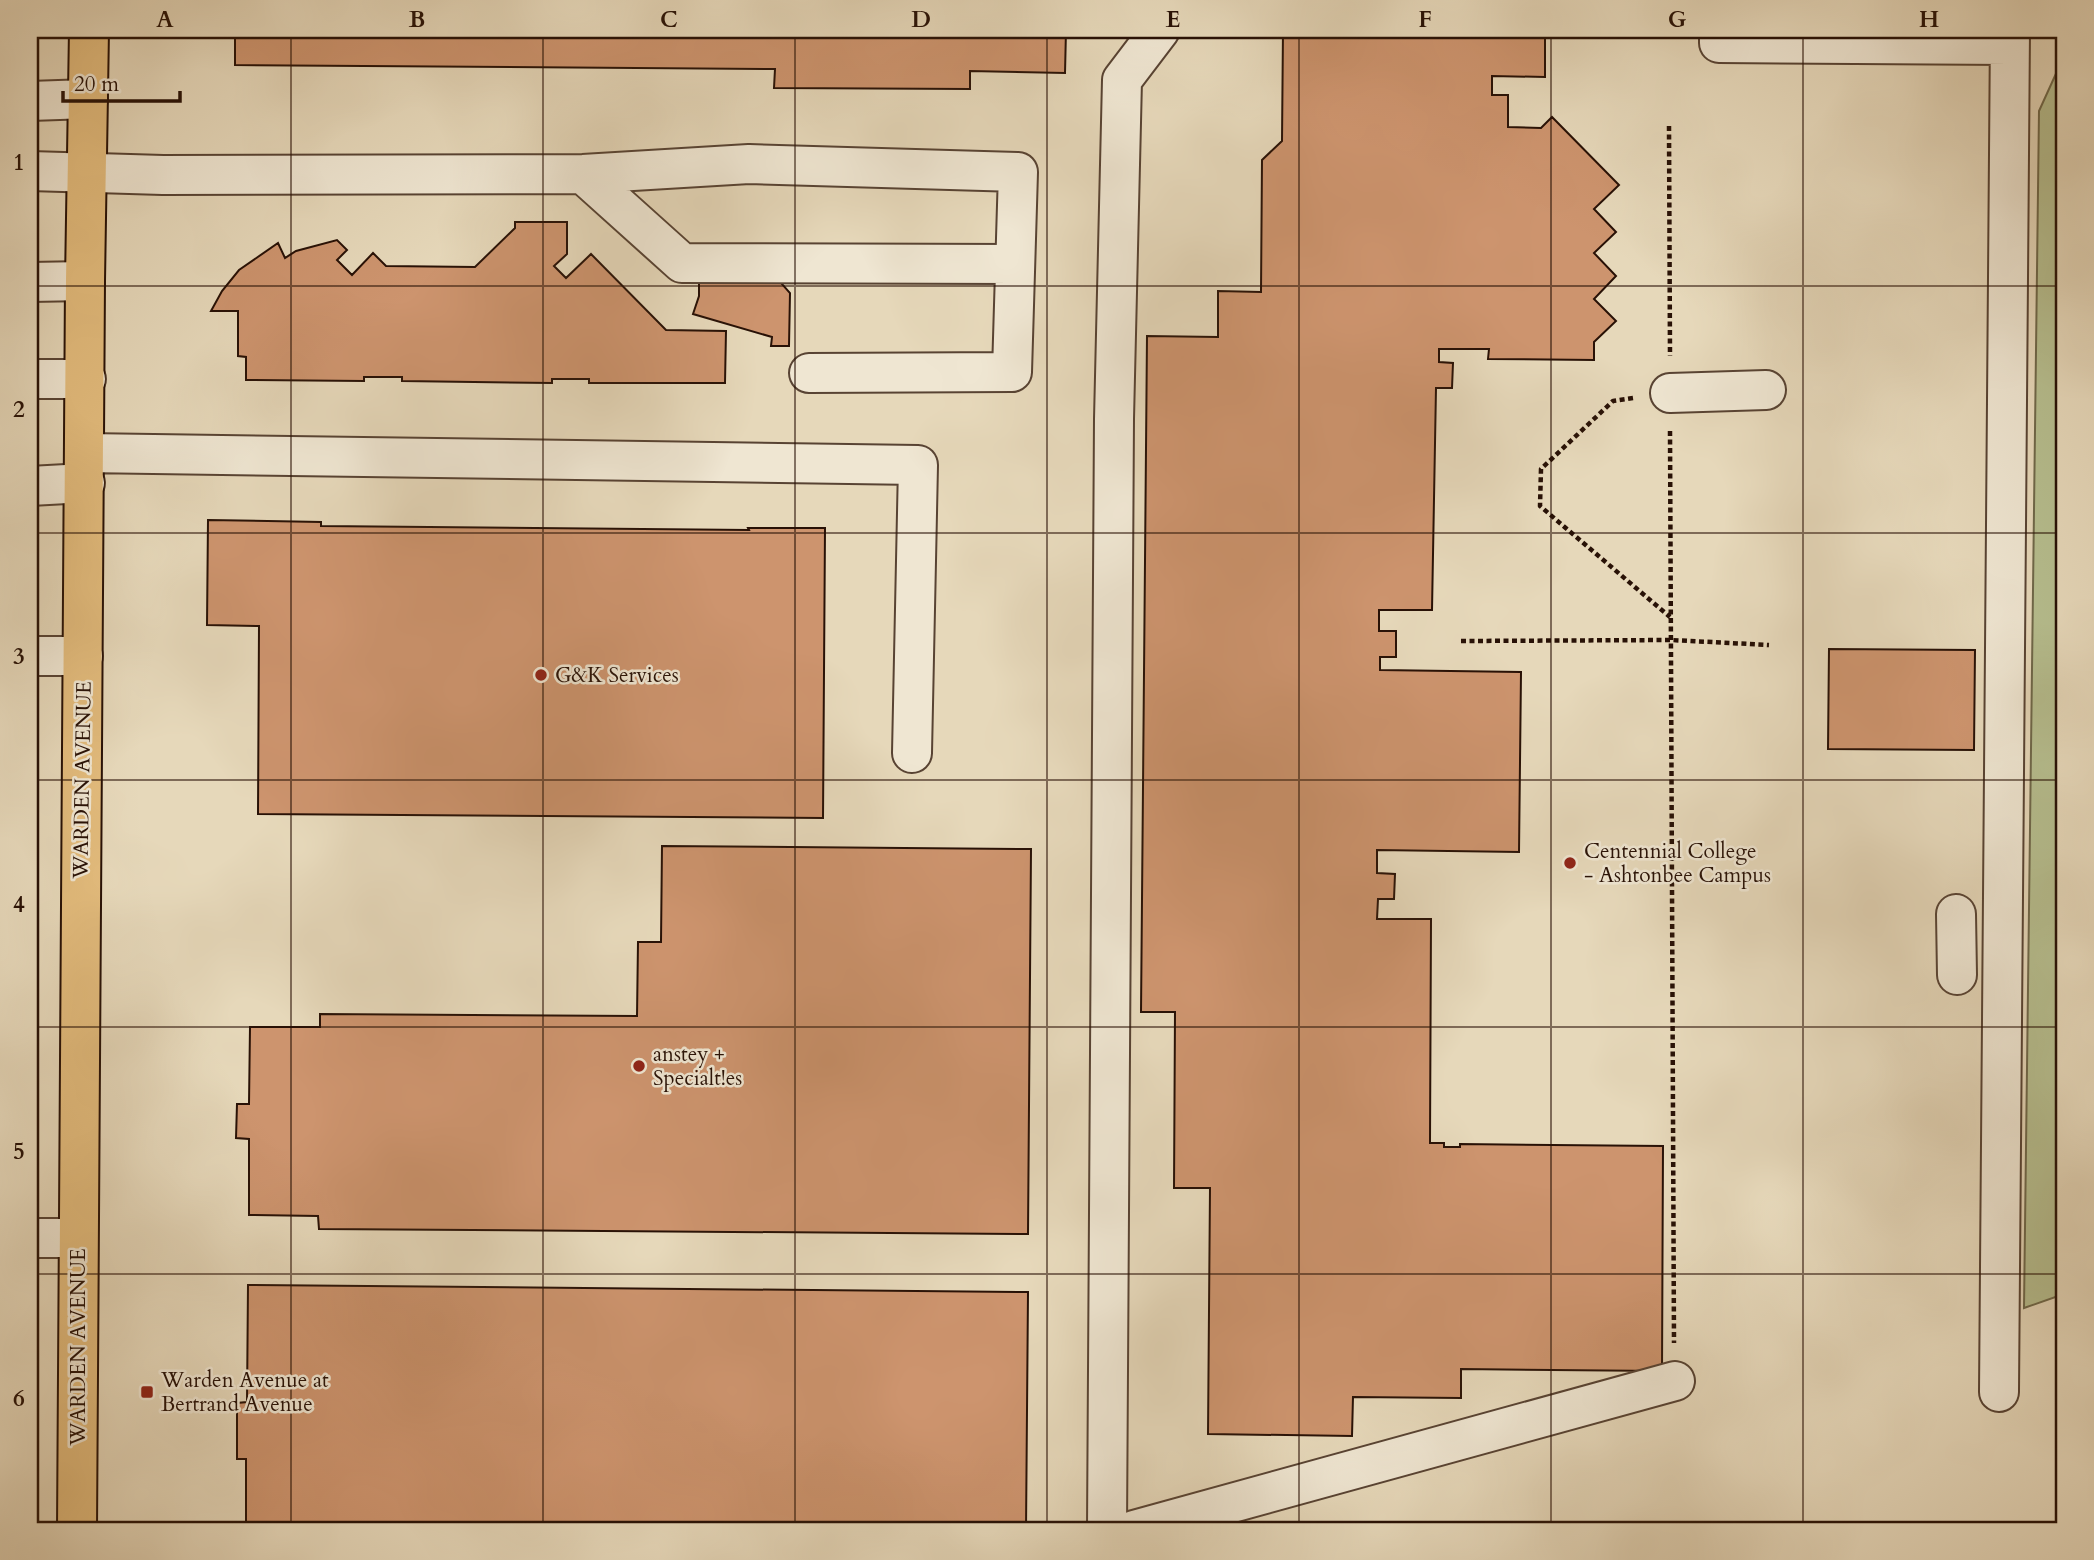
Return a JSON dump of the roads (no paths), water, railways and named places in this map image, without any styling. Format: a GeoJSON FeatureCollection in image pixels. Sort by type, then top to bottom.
{"type":"FeatureCollection","features":[{"type":"Feature","properties":{"kind":"main road","name":"WARDEN AVENUE"},"geometry":{"type":"LineString","coordinates":[[77,1530],[77,1238],[89,30]]}},
{"type":"Feature","properties":{"kind":"street"},"geometry":{"type":"LineString","coordinates":[[1107,1530],[1114,446],[1122,80],[1160,30]]}},
{"type":"Feature","properties":{"kind":"street"},"geometry":{"type":"LineString","coordinates":[[1719,30],[1719,43],[2009,37],[1981,914],[1981,974],[1999,1392]]}},
{"type":"Feature","properties":{"kind":"street"},"geometry":{"type":"LineString","coordinates":[[30,101],[88,99]]}},
{"type":"Feature","properties":{"kind":"street"},"geometry":{"type":"LineString","coordinates":[[30,171],[163,175],[583,174],[749,164],[1018,172],[1012,372],[809,373]]}},
{"type":"Feature","properties":{"kind":"street"},"geometry":{"type":"LineString","coordinates":[[583,174],[682,262],[1015,264]]}},
{"type":"Feature","properties":{"kind":"street"},"geometry":{"type":"LineString","coordinates":[[30,282],[85,281]]}},
{"type":"Feature","properties":{"kind":"street"},"geometry":{"type":"LineString","coordinates":[[30,379],[86,379]]}},
{"type":"Feature","properties":{"kind":"street"},"geometry":{"type":"LineString","coordinates":[[1670,393],[1766,390]]}},
{"type":"Feature","properties":{"kind":"street"},"geometry":{"type":"LineString","coordinates":[[30,486],[85,468],[918,466],[912,753]]}},
{"type":"Feature","properties":{"kind":"street"},"geometry":{"type":"LineString","coordinates":[[30,656],[83,656]]}},
{"type":"Feature","properties":{"kind":"street"},"geometry":{"type":"LineString","coordinates":[[30,1238],[77,1238]]}},
{"type":"Feature","properties":{"kind":"street"},"geometry":{"type":"LineString","coordinates":[[1134,1530],[1675,1381]]}},
{"type":"Feature","properties":{"kind":"place","name":"G&K Services"},"geometry":{"type":"Point","coordinates":[541,675]}},
{"type":"Feature","properties":{"kind":"place","name":"Centennial College - Ashtonbee Campus"},"geometry":{"type":"Point","coordinates":[1570,863]}},
{"type":"Feature","properties":{"kind":"place","name":"anstey + Specialt!es"},"geometry":{"type":"Point","coordinates":[639,1066]}},
{"type":"Feature","properties":{"kind":"place","name":"Warden Avenue at Bertrand Avenue"},"geometry":{"type":"Point","coordinates":[147,1392]}}]}
